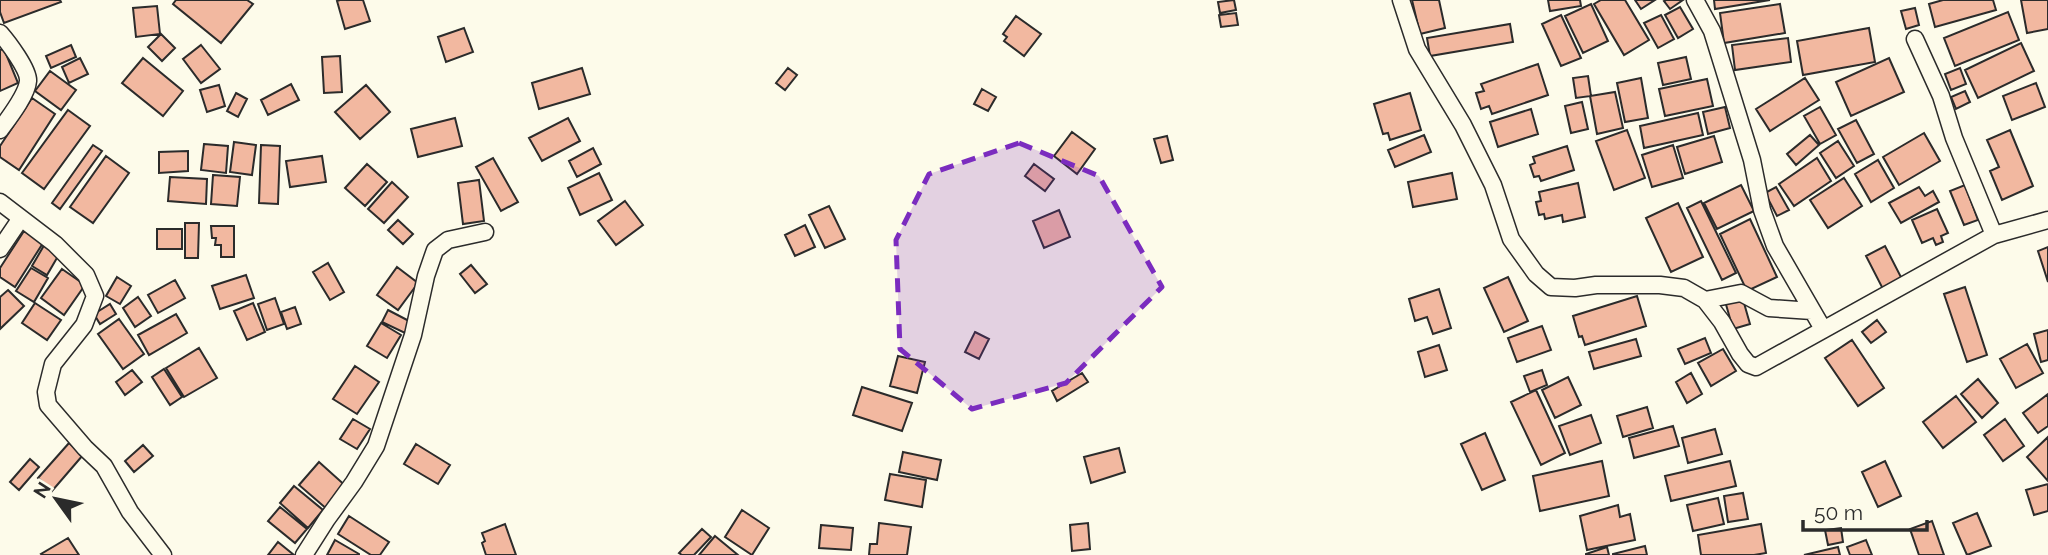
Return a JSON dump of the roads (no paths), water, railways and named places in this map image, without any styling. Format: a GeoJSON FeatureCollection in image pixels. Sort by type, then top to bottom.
{"type":"FeatureCollection","features":[{"type":"Feature","properties":{"kind":"street"},"geometry":{"type":"LineString","coordinates":[[1401,0],[1417,49],[1463,125],[1493,185],[1511,239],[1536,274],[1551,287],[1660,285],[1684,288],[1704,300],[1722,322],[1740,355],[1748,364],[1756,367],[1994,235],[2048,220]]}},
{"type":"Feature","properties":{"kind":"street"},"geometry":{"type":"LineString","coordinates":[[1695,0],[1712,31],[1752,160],[1762,209],[1775,246],[1823,329]]}},
{"type":"Feature","properties":{"kind":"street"},"geometry":{"type":"LineString","coordinates":[[0,33],[29,78],[26,90],[0,130]]}},
{"type":"Feature","properties":{"kind":"street"},"geometry":{"type":"LineString","coordinates":[[1915,39],[1941,96],[1954,138],[1994,235]]}},
{"type":"Feature","properties":{"kind":"street"},"geometry":{"type":"LineString","coordinates":[[0,202],[55,244],[86,275],[95,296],[84,325],[52,364],[46,392],[48,405],[104,466],[130,512],[163,555]]}},
{"type":"Feature","properties":{"kind":"street"},"geometry":{"type":"LineString","coordinates":[[0,249],[21,218]]}},
{"type":"Feature","properties":{"kind":"street"},"geometry":{"type":"LineString","coordinates":[[304,555],[376,446],[413,335],[426,276],[435,250],[448,240],[485,232]]}},
{"type":"Feature","properties":{"kind":"street"},"geometry":{"type":"LineString","coordinates":[[1704,300],[1741,293],[1769,308],[1812,311]]}}]}
